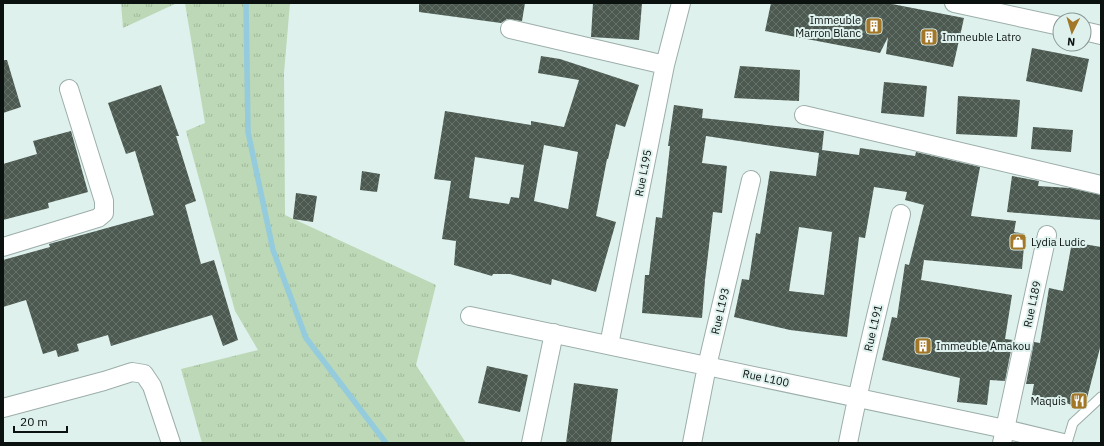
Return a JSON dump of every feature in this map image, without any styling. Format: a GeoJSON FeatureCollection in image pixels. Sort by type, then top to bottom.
{"type":"FeatureCollection","features":[{"type":"Feature","properties":{"kind":"street","name":"Rue L195"},"geometry":{"type":"LineString","coordinates":[[608,345],[665,65],[681,3]]}},
{"type":"Feature","properties":{"kind":"street"},"geometry":{"type":"LineString","coordinates":[[954,3],[1052,24]]}},
{"type":"Feature","properties":{"kind":"street"},"geometry":{"type":"LineString","coordinates":[[510,29],[665,65]]}},
{"type":"Feature","properties":{"kind":"street"},"geometry":{"type":"LineString","coordinates":[[3,246],[98,218],[104,213],[104,201],[69,89]]}},
{"type":"Feature","properties":{"kind":"street"},"geometry":{"type":"LineString","coordinates":[[804,115],[1101,185]]}},
{"type":"Feature","properties":{"kind":"street","name":"Rue L193"},"geometry":{"type":"LineString","coordinates":[[692,443],[707,366],[751,180]]}},
{"type":"Feature","properties":{"kind":"street","name":"Rue L191"},"geometry":{"type":"LineString","coordinates":[[848,443],[880,297],[901,214]]}},
{"type":"Feature","properties":{"kind":"street","name":"Rue L189"},"geometry":{"type":"LineString","coordinates":[[1004,436],[1047,235]]}},
{"type":"Feature","properties":{"kind":"street","name":"Rue L100"},"geometry":{"type":"LineString","coordinates":[[470,316],[857,398],[1004,436],[1063,443]]}},
{"type":"Feature","properties":{"kind":"street"},"geometry":{"type":"LineString","coordinates":[[531,443],[554,334]]}},
{"type":"Feature","properties":{"kind":"street"},"geometry":{"type":"LineString","coordinates":[[3,408],[132,372],[144,374],[152,386],[171,443]]}},
{"type":"Feature","properties":{"kind":"lane"},"geometry":{"type":"LineString","coordinates":[[1067,443],[1073,423],[1101,397]]}},
{"type":"Feature","properties":{"kind":"green space"},"geometry":{"type":"Polygon","coordinates":[[[121,3],[177,3],[123,28],[121,3]]]}},
{"type":"Feature","properties":{"kind":"green space"},"geometry":{"type":"Polygon","coordinates":[[[185,3],[290,3],[284,73],[285,215],[436,285],[416,365],[466,443],[202,443],[181,369],[258,350],[235,311],[186,131],[205,123],[185,3]]]}},
{"type":"Feature","properties":{"kind":"building"},"geometry":{"type":"Polygon","coordinates":[[[419,3],[525,3],[522,21],[507,19],[501,23],[419,12],[419,3]]]}},
{"type":"Feature","properties":{"kind":"building"},"geometry":{"type":"Polygon","coordinates":[[[593,3],[642,3],[639,40],[591,37],[593,3]]]}},
{"type":"Feature","properties":{"kind":"building"},"geometry":{"type":"Polygon","coordinates":[[[771,3],[887,3],[964,18],[953,67],[886,54],[888,37],[880,53],[765,31],[771,3]]]}},
{"type":"Feature","properties":{"kind":"building"},"geometry":{"type":"Polygon","coordinates":[[[1032,48],[1089,59],[1082,92],[1026,81],[1032,48]]]}},
{"type":"Feature","properties":{"kind":"building"},"geometry":{"type":"Polygon","coordinates":[[[541,56],[560,59],[639,85],[625,127],[616,124],[607,159],[596,216],[616,222],[596,292],[552,279],[551,285],[510,274],[493,274],[492,276],[454,265],[456,241],[442,239],[451,181],[434,179],[445,111],[531,125],[531,121],[564,127],[579,80],[538,73],[541,56]],[[544,145],[534,201],[568,209],[578,152],[544,145]],[[475,157],[469,198],[509,204],[511,197],[519,198],[524,165],[475,157]]]}},
{"type":"Feature","properties":{"kind":"building"},"geometry":{"type":"Polygon","coordinates":[[[3,60],[7,60],[21,107],[3,113],[3,60]]]}},
{"type":"Feature","properties":{"kind":"building"},"geometry":{"type":"Polygon","coordinates":[[[740,66],[800,70],[799,101],[734,98],[740,66]]]}},
{"type":"Feature","properties":{"kind":"building"},"geometry":{"type":"Polygon","coordinates":[[[884,82],[927,86],[924,117],[881,113],[884,82]]]}},
{"type":"Feature","properties":{"kind":"building"},"geometry":{"type":"Polygon","coordinates":[[[161,85],[179,136],[176,136],[196,201],[185,205],[201,264],[214,260],[238,340],[223,346],[212,315],[111,346],[108,335],[77,344],[79,351],[58,357],[56,350],[43,354],[26,300],[3,307],[3,260],[50,247],[49,244],[154,215],[135,151],[126,154],[108,103],[161,85]]]}},
{"type":"Feature","properties":{"kind":"building"},"geometry":{"type":"Polygon","coordinates":[[[958,96],[1020,100],[1017,137],[956,134],[958,96]]]}},
{"type":"Feature","properties":{"kind":"building"},"geometry":{"type":"Polygon","coordinates":[[[674,105],[703,109],[702,118],[824,131],[822,150],[859,155],[860,148],[915,156],[916,152],[980,167],[971,216],[1016,221],[1014,232],[1025,234],[1022,269],[924,260],[921,280],[1012,295],[1005,339],[1013,340],[1005,381],[990,380],[987,405],[957,402],[960,378],[882,360],[892,317],[897,318],[905,264],[909,265],[924,205],[905,200],[907,192],[874,187],[865,238],[859,237],[847,337],[790,330],[734,317],[742,279],[749,280],[756,233],[760,234],[770,171],[816,176],[819,153],[706,136],[702,163],[727,166],[722,213],[713,212],[702,318],[642,313],[645,275],[649,275],[656,217],[662,218],[670,146],[668,146],[674,105]],[[799,227],[789,291],[824,295],[832,232],[799,227]]]}},
{"type":"Feature","properties":{"kind":"building"},"geometry":{"type":"Polygon","coordinates":[[[1033,127],[1073,130],[1071,152],[1031,149],[1033,127]]]}},
{"type":"Feature","properties":{"kind":"building"},"geometry":{"type":"Polygon","coordinates":[[[71,131],[88,192],[48,203],[49,208],[3,220],[3,164],[37,154],[33,141],[71,131]]]}},
{"type":"Feature","properties":{"kind":"building"},"geometry":{"type":"Polygon","coordinates":[[[362,171],[380,174],[377,192],[360,190],[362,171]]]}},
{"type":"Feature","properties":{"kind":"building"},"geometry":{"type":"Polygon","coordinates":[[[1012,176],[1039,181],[1038,186],[1070,188],[1101,195],[1101,220],[1007,212],[1012,176]]]}},
{"type":"Feature","properties":{"kind":"building"},"geometry":{"type":"Polygon","coordinates":[[[296,193],[317,196],[313,222],[293,219],[296,193]]]}},
{"type":"Feature","properties":{"kind":"building"},"geometry":{"type":"Polygon","coordinates":[[[1072,242],[1101,247],[1101,344],[1086,402],[1081,407],[1032,395],[1034,384],[1026,384],[1034,342],[1040,343],[1049,288],[1063,291],[1072,242]]]}},
{"type":"Feature","properties":{"kind":"building"},"geometry":{"type":"Polygon","coordinates":[[[487,366],[528,375],[520,412],[478,403],[487,366]]]}},
{"type":"Feature","properties":{"kind":"building"},"geometry":{"type":"Polygon","coordinates":[[[574,383],[618,389],[611,443],[566,443],[574,383]]]}},
{"type":"Feature","properties":{"kind":"waterway"},"geometry":{"type":"LineString","coordinates":[[246,3],[248,132],[273,250],[306,338],[386,443]]}},
{"type":"Feature","properties":{"kind":"place","name":"Immeuble Marron Blanc"},"geometry":{"type":"Point","coordinates":[874,26]}},
{"type":"Feature","properties":{"kind":"place","name":"Immeuble Latro"},"geometry":{"type":"Point","coordinates":[929,37]}},
{"type":"Feature","properties":{"kind":"place","name":"Lydia Ludic"},"geometry":{"type":"Point","coordinates":[1018,242]}},
{"type":"Feature","properties":{"kind":"place","name":"Immeuble Amakou"},"geometry":{"type":"Point","coordinates":[923,346]}},
{"type":"Feature","properties":{"kind":"place","name":"Maquis"},"geometry":{"type":"Point","coordinates":[1079,401]}}]}
